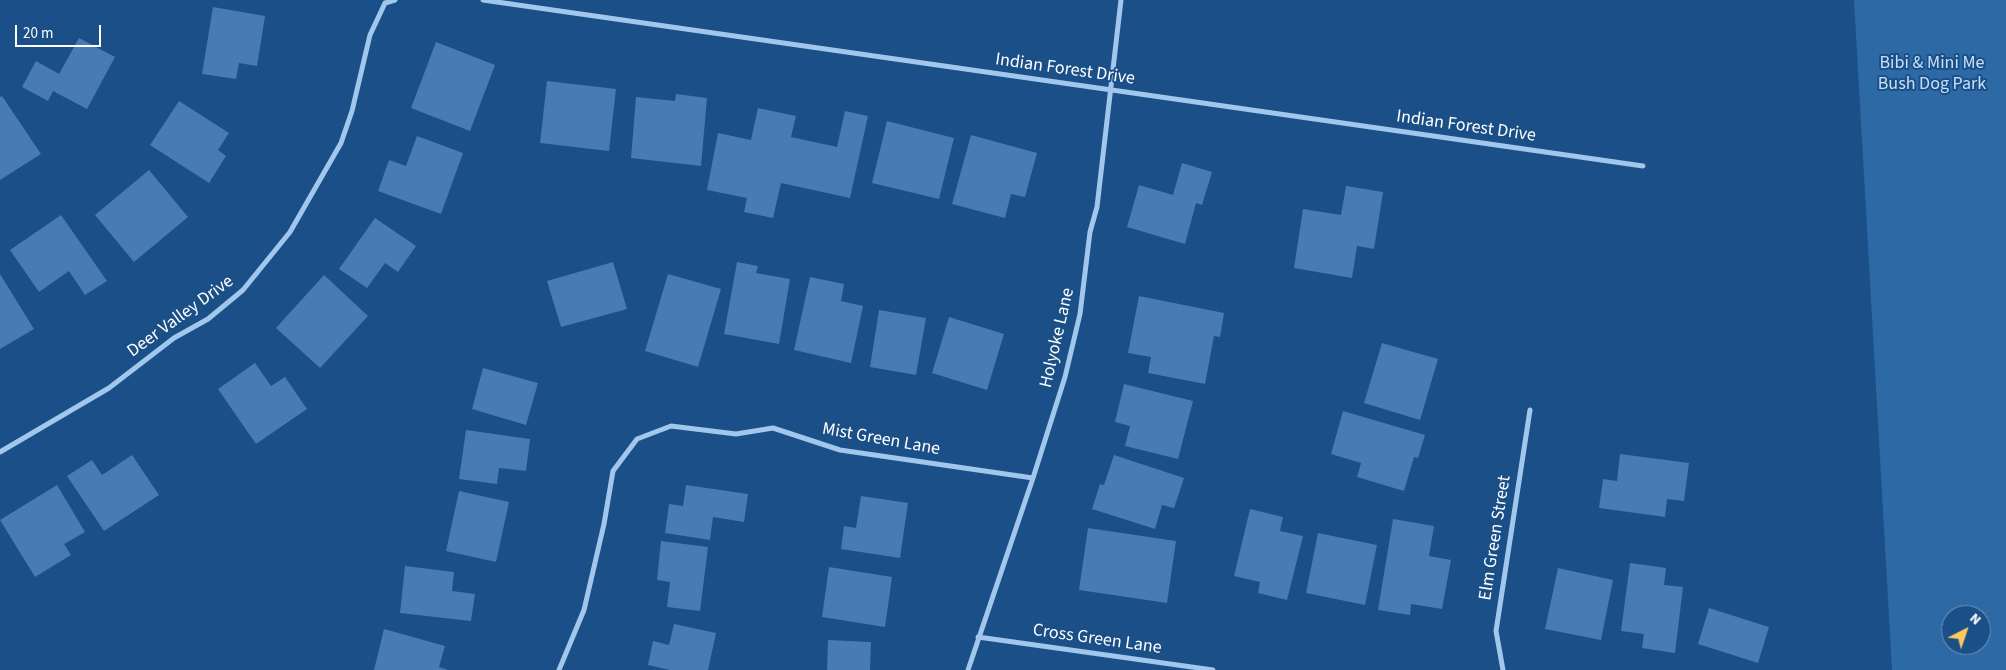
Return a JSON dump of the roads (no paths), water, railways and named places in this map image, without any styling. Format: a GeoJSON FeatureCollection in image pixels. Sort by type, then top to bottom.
{"type":"FeatureCollection","features":[{"type":"Feature","properties":{"kind":"street","name":"Deer Valley Drive"},"geometry":{"type":"LineString","coordinates":[[0,452],[109,388],[174,338],[208,319],[243,290],[290,232],[341,143],[352,111],[370,35],[385,3],[395,0]]}},
{"type":"Feature","properties":{"kind":"street","name":"Indian Forest Drive"},"geometry":{"type":"LineString","coordinates":[[483,0],[1643,166]]}},
{"type":"Feature","properties":{"kind":"street","name":"Holyoke Lane"},"geometry":{"type":"LineString","coordinates":[[968,670],[1065,377],[1080,314],[1090,232],[1097,207],[1121,0]]}},
{"type":"Feature","properties":{"kind":"street","name":"Elm Green Street"},"geometry":{"type":"LineString","coordinates":[[1503,670],[1496,631],[1530,410]]}},
{"type":"Feature","properties":{"kind":"street","name":"Mist Green Lane"},"geometry":{"type":"LineString","coordinates":[[558,670],[584,610],[613,471],[638,439],[671,426],[736,434],[772,428],[840,450],[1033,478]]}},
{"type":"Feature","properties":{"kind":"street","name":"Cross Green Lane"},"geometry":{"type":"LineString","coordinates":[[978,637],[1213,670]]}},
{"type":"Feature","properties":{"kind":"park label","name":"Bibi & Mini Me Bush Dog Park"},"geometry":{"type":"Point","coordinates":[1932,74]}}]}
